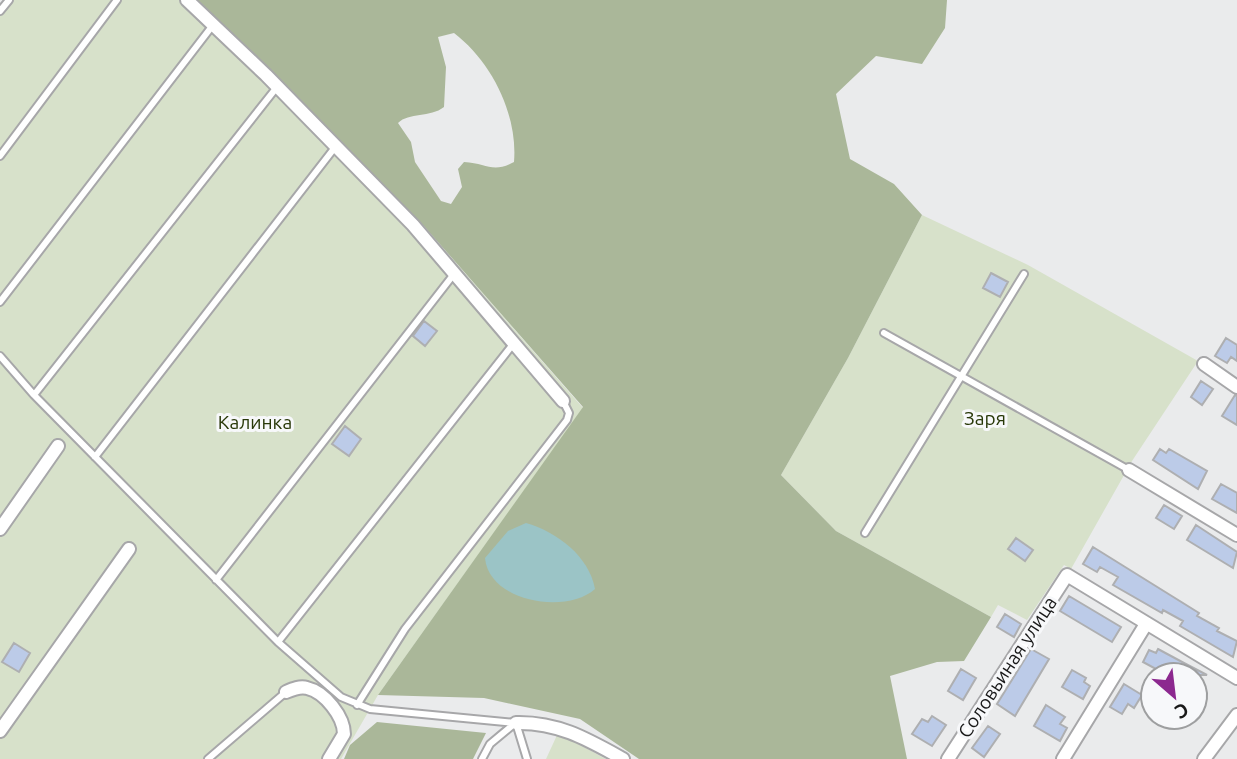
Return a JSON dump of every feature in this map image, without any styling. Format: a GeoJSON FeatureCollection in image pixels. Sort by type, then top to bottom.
{"type":"FeatureCollection","features":[{"type":"Feature","properties":{"kind":"street"},"geometry":{"type":"LineString","coordinates":[[187,0],[277,87],[412,225],[563,401]]}},
{"type":"Feature","properties":{"kind":"street"},"geometry":{"type":"LineString","coordinates":[[1204,365],[1237,387]]}},
{"type":"Feature","properties":{"kind":"street"},"geometry":{"type":"LineString","coordinates":[[0,529],[58,446]]}},
{"type":"Feature","properties":{"kind":"street"},"geometry":{"type":"LineString","coordinates":[[1129,470],[1237,535]]}},
{"type":"Feature","properties":{"kind":"street"},"geometry":{"type":"LineString","coordinates":[[0,731],[129,549]]}},
{"type":"Feature","properties":{"kind":"street","name":"Соловьиная улица"},"geometry":{"type":"LineString","coordinates":[[948,759],[1067,575],[1146,624]]}},
{"type":"Feature","properties":{"kind":"street"},"geometry":{"type":"LineString","coordinates":[[1063,759],[1146,624],[1237,678]]}},
{"type":"Feature","properties":{"kind":"street"},"geometry":{"type":"LineString","coordinates":[[286,692],[305,687],[314,690],[338,713],[344,734],[329,759]]}},
{"type":"Feature","properties":{"kind":"street"},"geometry":{"type":"LineString","coordinates":[[1204,759],[1237,715]]}},
{"type":"Feature","properties":{"kind":"street"},"geometry":{"type":"LineString","coordinates":[[516,723],[549,724],[570,730],[623,759]]}},
{"type":"Feature","properties":{"kind":"lane"},"geometry":{"type":"LineString","coordinates":[[0,11],[9,0]]}},
{"type":"Feature","properties":{"kind":"lane"},"geometry":{"type":"LineString","coordinates":[[0,156],[117,0]]}},
{"type":"Feature","properties":{"kind":"lane"},"geometry":{"type":"LineString","coordinates":[[0,302],[213,24]]}},
{"type":"Feature","properties":{"kind":"lane"},"geometry":{"type":"LineString","coordinates":[[34,396],[277,87]]}},
{"type":"Feature","properties":{"kind":"lane"},"geometry":{"type":"LineString","coordinates":[[95,457],[336,146]]}},
{"type":"Feature","properties":{"kind":"lane"},"geometry":{"type":"LineString","coordinates":[[216,580],[454,274]]}},
{"type":"Feature","properties":{"kind":"lane"},"geometry":{"type":"LineString","coordinates":[[865,533],[1024,274]]}},
{"type":"Feature","properties":{"kind":"lane"},"geometry":{"type":"LineString","coordinates":[[884,333],[1129,470]]}},
{"type":"Feature","properties":{"kind":"lane"},"geometry":{"type":"LineString","coordinates":[[278,642],[514,343]]}},
{"type":"Feature","properties":{"kind":"lane"},"geometry":{"type":"LineString","coordinates":[[0,356],[34,396],[216,580],[278,642],[341,697],[357,705],[516,723]]}},
{"type":"Feature","properties":{"kind":"lane"},"geometry":{"type":"LineString","coordinates":[[357,705],[405,629],[567,420],[569,412],[563,401]]}},
{"type":"Feature","properties":{"kind":"lane"},"geometry":{"type":"LineString","coordinates":[[208,759],[286,692]]}},
{"type":"Feature","properties":{"kind":"lane"},"geometry":{"type":"LineString","coordinates":[[482,759],[498,736],[516,723]]}},
{"type":"Feature","properties":{"kind":"lane"},"geometry":{"type":"LineString","coordinates":[[516,723],[527,759]]}},
{"type":"Feature","properties":{"kind":"green space","name":"Калинка"},"geometry":{"type":"Polygon","coordinates":[[[5,0],[195,0],[423,225],[583,408],[378,695],[341,759],[0,759],[0,6],[5,0]]]}},
{"type":"Feature","properties":{"kind":"green space"},"geometry":{"type":"Polygon","coordinates":[[[195,0],[947,0],[945,28],[922,64],[876,56],[836,94],[850,159],[894,184],[922,215],[848,358],[781,475],[836,531],[991,617],[964,661],[937,662],[890,676],[907,759],[639,759],[580,719],[484,698],[378,695],[583,407],[423,225],[195,0]],[[454,33],[438,37],[446,67],[444,107],[432,113],[408,117],[398,123],[411,142],[415,162],[441,201],[451,204],[462,187],[458,169],[464,162],[495,168],[514,162],[512,126],[507,108],[491,74],[468,45],[454,33]]]}},
{"type":"Feature","properties":{"kind":"green space","name":"Заря"},"geometry":{"type":"Polygon","coordinates":[[[922,215],[1028,265],[1198,361],[1132,461],[1071,569],[1064,565],[1027,620],[998,605],[991,617],[836,531],[781,475],[848,358],[922,215]]]}},
{"type":"Feature","properties":{"kind":"green space"},"geometry":{"type":"Polygon","coordinates":[[[377,722],[486,733],[473,759],[344,759],[350,745],[377,722]]]}},
{"type":"Feature","properties":{"kind":"green space"},"geometry":{"type":"Polygon","coordinates":[[[558,733],[606,759],[546,759],[558,733]]]}},
{"type":"Feature","properties":{"kind":"water"},"geometry":{"type":"Polygon","coordinates":[[[526,523],[549,532],[570,547],[586,566],[595,589],[582,597],[549,602],[531,600],[500,585],[490,573],[485,558],[508,531],[526,523]]]}},
{"type":"Feature","properties":{"kind":"building"},"geometry":{"type":"Polygon","coordinates":[[[991,273],[1008,282],[1000,297],[983,288],[991,273]]]}},
{"type":"Feature","properties":{"kind":"building"},"geometry":{"type":"Polygon","coordinates":[[[424,321],[437,331],[425,346],[413,336],[424,321]]]}},
{"type":"Feature","properties":{"kind":"building"},"geometry":{"type":"Polygon","coordinates":[[[1226,338],[1237,345],[1237,361],[1231,357],[1227,363],[1215,356],[1226,338]]]}},
{"type":"Feature","properties":{"kind":"building"},"geometry":{"type":"Polygon","coordinates":[[[1201,381],[1213,389],[1202,405],[1191,397],[1201,381]]]}},
{"type":"Feature","properties":{"kind":"building"},"geometry":{"type":"Polygon","coordinates":[[[1235,395],[1237,396],[1237,425],[1222,416],[1235,395]]]}},
{"type":"Feature","properties":{"kind":"building"},"geometry":{"type":"Polygon","coordinates":[[[345,426],[361,439],[349,456],[332,444],[345,426]]]}},
{"type":"Feature","properties":{"kind":"building"},"geometry":{"type":"Polygon","coordinates":[[[1160,449],[1166,453],[1169,449],[1207,471],[1198,489],[1153,460],[1160,449]]]}},
{"type":"Feature","properties":{"kind":"building"},"geometry":{"type":"Polygon","coordinates":[[[1221,484],[1237,493],[1237,513],[1212,499],[1221,484]]]}},
{"type":"Feature","properties":{"kind":"building"},"geometry":{"type":"Polygon","coordinates":[[[1164,505],[1182,516],[1174,529],[1156,518],[1164,505]]]}},
{"type":"Feature","properties":{"kind":"building"},"geometry":{"type":"Polygon","coordinates":[[[1196,525],[1237,552],[1233,568],[1187,540],[1196,525]]]}},
{"type":"Feature","properties":{"kind":"building"},"geometry":{"type":"Polygon","coordinates":[[[1016,538],[1033,550],[1025,561],[1008,549],[1016,538]]]}},
{"type":"Feature","properties":{"kind":"building"},"geometry":{"type":"Polygon","coordinates":[[[1093,547],[1199,613],[1197,616],[1219,628],[1217,631],[1237,641],[1233,657],[1180,626],[1183,621],[1163,610],[1162,613],[1113,585],[1118,577],[1100,567],[1097,572],[1083,564],[1093,547]]]}},
{"type":"Feature","properties":{"kind":"building"},"geometry":{"type":"Polygon","coordinates":[[[1069,596],[1121,627],[1112,642],[1060,611],[1069,596]]]}},
{"type":"Feature","properties":{"kind":"building"},"geometry":{"type":"Polygon","coordinates":[[[1005,614],[1021,624],[1014,637],[997,627],[1005,614]]]}},
{"type":"Feature","properties":{"kind":"building"},"geometry":{"type":"Polygon","coordinates":[[[14,643],[30,653],[19,672],[2,662],[14,643]]]}},
{"type":"Feature","properties":{"kind":"building"},"geometry":{"type":"Polygon","coordinates":[[[1031,649],[1049,659],[1015,716],[997,704],[1031,649]]]}},
{"type":"Feature","properties":{"kind":"building"},"geometry":{"type":"Polygon","coordinates":[[[1158,649],[1181,661],[1144,661],[1149,650],[1156,653],[1158,649]]]}},
{"type":"Feature","properties":{"kind":"building"},"geometry":{"type":"Polygon","coordinates":[[[961,669],[976,678],[963,700],[948,691],[961,669]]]}},
{"type":"Feature","properties":{"kind":"building"},"geometry":{"type":"Polygon","coordinates":[[[1072,670],[1086,678],[1084,682],[1090,686],[1083,699],[1062,687],[1072,670]]]}},
{"type":"Feature","properties":{"kind":"building"},"geometry":{"type":"Polygon","coordinates":[[[1124,684],[1139,693],[1139,700],[1134,708],[1128,704],[1122,714],[1110,707],[1124,684]]]}},
{"type":"Feature","properties":{"kind":"building"},"geometry":{"type":"Polygon","coordinates":[[[1046,705],[1065,717],[1060,724],[1067,728],[1060,741],[1034,726],[1046,705]]]}},
{"type":"Feature","properties":{"kind":"building"},"geometry":{"type":"Polygon","coordinates":[[[932,716],[946,725],[932,746],[912,734],[922,719],[928,722],[932,716]]]}},
{"type":"Feature","properties":{"kind":"building"},"geometry":{"type":"Polygon","coordinates":[[[988,726],[1000,734],[984,757],[972,748],[988,726]]]}}]}
